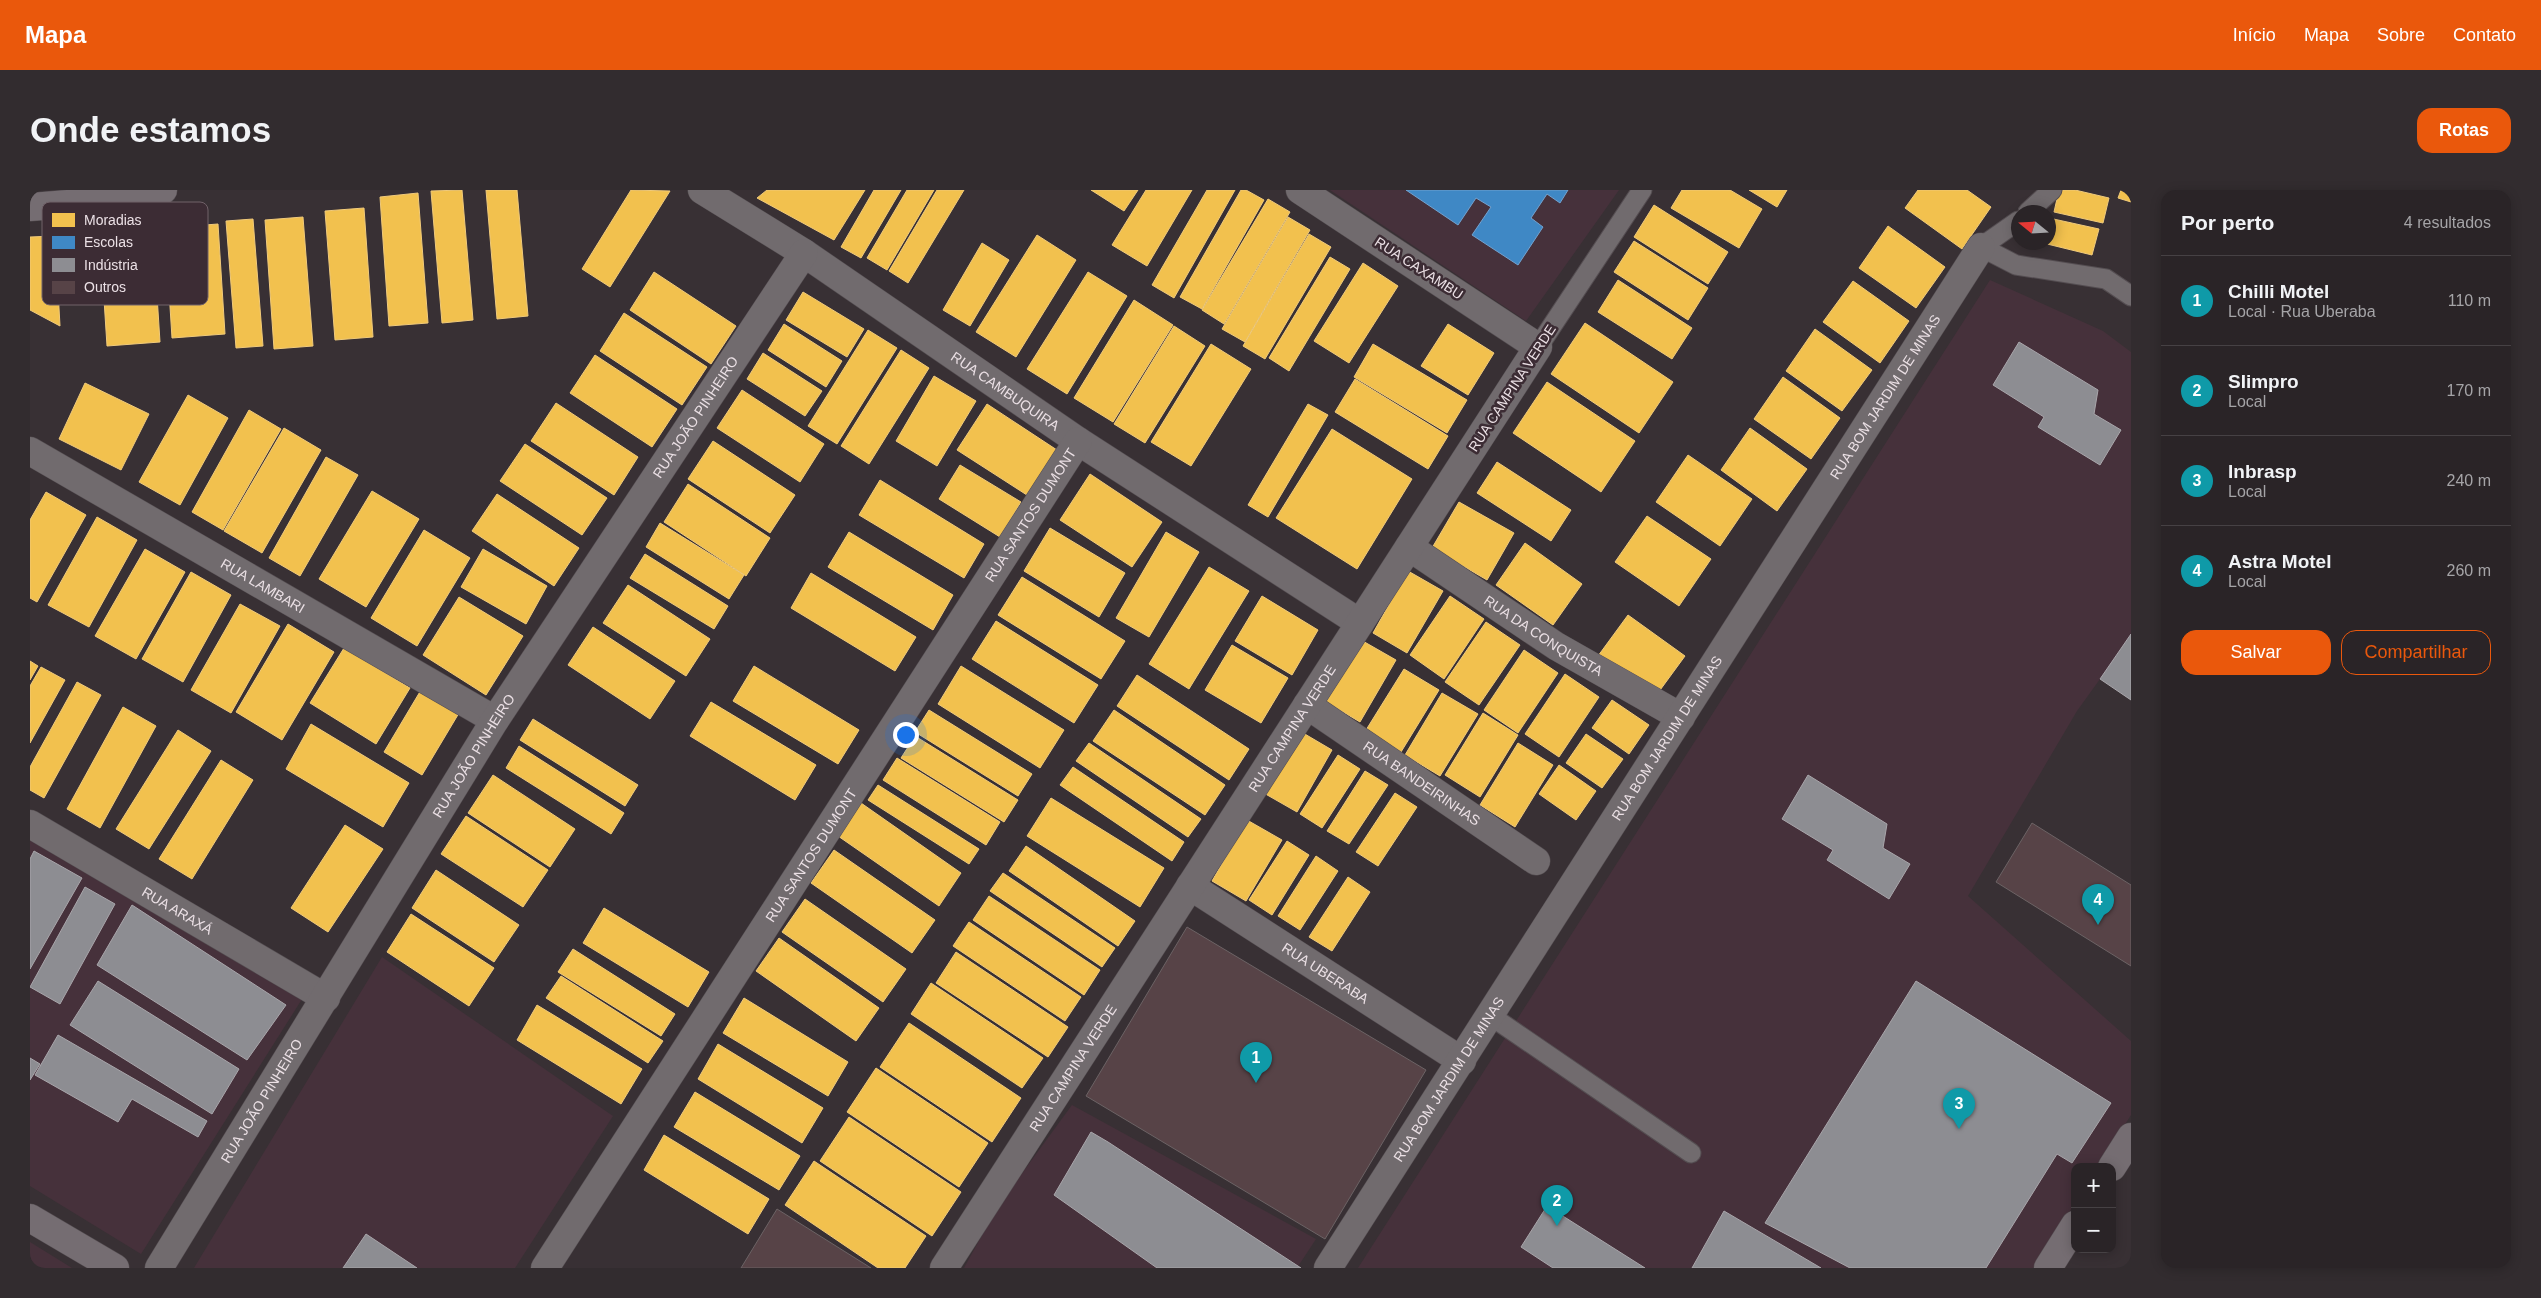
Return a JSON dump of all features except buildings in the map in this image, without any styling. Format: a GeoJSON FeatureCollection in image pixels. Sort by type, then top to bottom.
{"type":"FeatureCollection","features":[{"type":"Feature","properties":{"kind":"main road"},"geometry":{"type":"LineString","coordinates":[[81,202],[162,190]]}},
{"type":"Feature","properties":{"kind":"main road"},"geometry":{"type":"LineString","coordinates":[[2115,1163],[2131,1137]]}},
{"type":"Feature","properties":{"kind":"main road"},"geometry":{"type":"LineString","coordinates":[[30,1218],[115,1268]]}},
{"type":"Feature","properties":{"kind":"main road"},"geometry":{"type":"LineString","coordinates":[[2048,1268],[2071,1231]]}},
{"type":"Feature","properties":{"kind":"street","name":"RUA CAMBUQUIRA"},"geometry":{"type":"LineString","coordinates":[[702,190],[804,253],[1078,441],[1360,623]]}},
{"type":"Feature","properties":{"kind":"street","name":"RUA CAXAMBU"},"geometry":{"type":"LineString","coordinates":[[1300,190],[1538,347]]}},
{"type":"Feature","properties":{"kind":"street","name":"RUA BOM JARDIM DE MINAS"},"geometry":{"type":"LineString","coordinates":[[1328,1268],[1491,1016],[1981,247]]}},
{"type":"Feature","properties":{"kind":"street","name":"RUA JOÃO PINHEIRO"},"geometry":{"type":"LineString","coordinates":[[159,1268],[495,720],[804,253]]}},
{"type":"Feature","properties":{"kind":"street","name":"RUA CAMPINA VERDE"},"geometry":{"type":"LineString","coordinates":[[944,1268],[1538,347]]}},
{"type":"Feature","properties":{"kind":"street","name":"RUA SANTOS DUMONT"},"geometry":{"type":"LineString","coordinates":[[544,1268],[1078,441]]}},
{"type":"Feature","properties":{"kind":"street","name":"RUA LAMBARI"},"geometry":{"type":"LineString","coordinates":[[30,451],[495,720]]}},
{"type":"Feature","properties":{"kind":"street","name":"RUA DA CONQUISTA"},"geometry":{"type":"LineString","coordinates":[[1409,547],[1556,646],[1681,717]]}},
{"type":"Feature","properties":{"kind":"street","name":"RUA BANDEIRINHAS"},"geometry":{"type":"LineString","coordinates":[[1307,705],[1536,861]]}},
{"type":"Feature","properties":{"kind":"street","name":"RUA ARAXÁ"},"geometry":{"type":"LineString","coordinates":[[30,824],[326,998]]}},
{"type":"Feature","properties":{"kind":"street","name":"RUA UBERABA"},"geometry":{"type":"LineString","coordinates":[[1190,886],[1462,1061]]}},
{"type":"Feature","properties":{"kind":"lane","name":"RUA CAMPINA VERDE"},"geometry":{"type":"LineString","coordinates":[[1538,347],[1642,190]]}},
{"type":"Feature","properties":{"kind":"lane"},"geometry":{"type":"LineString","coordinates":[[2036,205],[2052,190]]}},
{"type":"Feature","properties":{"kind":"lane","name":"RUA BOM JARDIM DE MINAS"},"geometry":{"type":"LineString","coordinates":[[1981,247],[2011,226]]}},
{"type":"Feature","properties":{"kind":"lane"},"geometry":{"type":"LineString","coordinates":[[1981,247],[2016,264],[2106,279],[2131,296]]}},
{"type":"Feature","properties":{"kind":"lane"},"geometry":{"type":"LineString","coordinates":[[1491,1016],[1692,1153]]}},
{"type":"Feature","properties":{"kind":"shaded area"},"geometry":{"type":"Polygon","coordinates":[[[1330,190],[1619,190],[1526,321],[1330,190]]]}},
{"type":"Feature","properties":{"kind":"shaded area"},"geometry":{"type":"Polygon","coordinates":[[[1990,280],[2103,331],[2131,352],[2131,636],[2077,711],[1968,896],[2131,1041],[2131,1115],[2101,1163],[2071,1163],[2071,1209],[2033,1268],[1358,1268],[1990,280]]]}},
{"type":"Feature","properties":{"kind":"shaded area"},"geometry":{"type":"Polygon","coordinates":[[[30,836],[309,988],[141,1254],[30,1186],[30,836]]]}},
{"type":"Feature","properties":{"kind":"shaded area"},"geometry":{"type":"Polygon","coordinates":[[[382,957],[613,1116],[515,1268],[194,1268],[382,957]]]}},
{"type":"Feature","properties":{"kind":"shaded area"},"geometry":{"type":"Polygon","coordinates":[[[1072,1105],[1316,1239],[1297,1268],[964,1268],[998,1206],[1072,1105]]]}},
{"type":"Feature","properties":{"kind":"shaded area"},"geometry":{"type":"Polygon","coordinates":[[[30,1242],[72,1268],[30,1268],[30,1242]]]}},
{"type":"Feature","properties":{"kind":"place","name":"Astra Motel"},"geometry":{"type":"Point","coordinates":[2098,925]}},
{"type":"Feature","properties":{"kind":"place","name":"Chilli Motel"},"geometry":{"type":"Point","coordinates":[1256,1083]}},
{"type":"Feature","properties":{"kind":"place","name":"Inbrasp"},"geometry":{"type":"Point","coordinates":[1959,1129]}},
{"type":"Feature","properties":{"kind":"place","name":"SIimpro"},"geometry":{"type":"Point","coordinates":[1557,1226]}}]}
